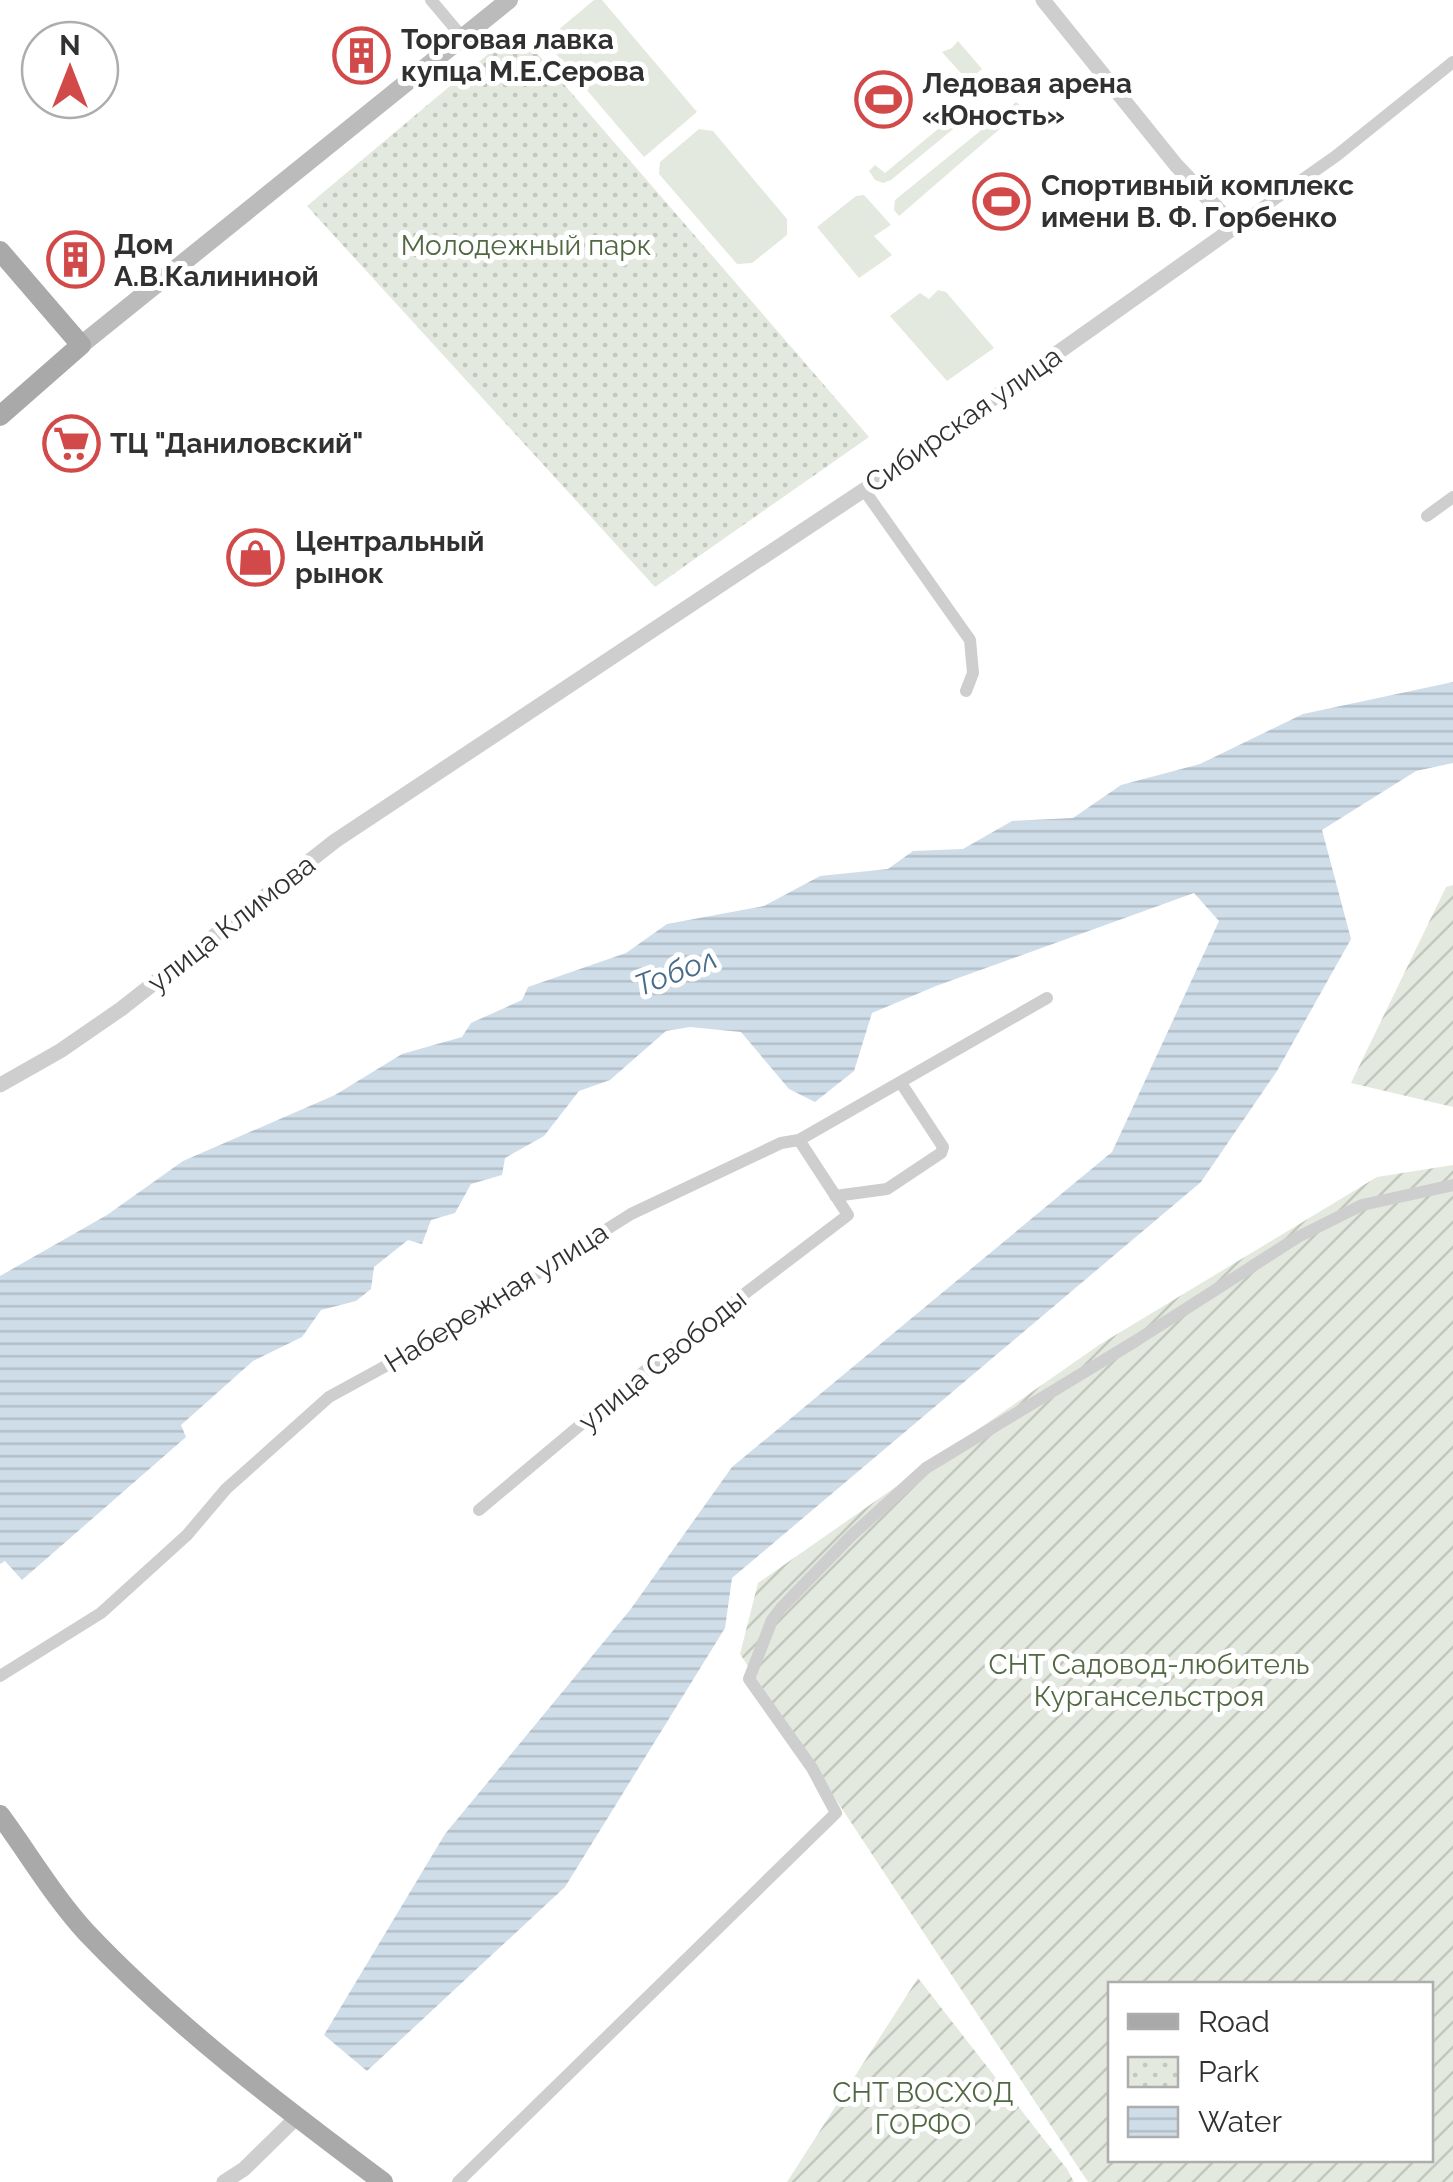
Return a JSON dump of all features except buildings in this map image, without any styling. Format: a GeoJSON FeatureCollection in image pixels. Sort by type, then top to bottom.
{"type":"FeatureCollection","features":[{"type":"Feature","properties":{"kind":"main road"},"geometry":{"type":"LineString","coordinates":[[0,416],[508,0]]}},
{"type":"Feature","properties":{"kind":"main road"},"geometry":{"type":"LineString","coordinates":[[0,251],[81,346]]}},
{"type":"Feature","properties":{"kind":"main road"},"geometry":{"type":"LineString","coordinates":[[0,1815],[84,1930],[180,2020],[383,2182]]}},
{"type":"Feature","properties":{"kind":"street"},"geometry":{"type":"LineString","coordinates":[[431,0],[463,38]]}},
{"type":"Feature","properties":{"kind":"street"},"geometry":{"type":"LineString","coordinates":[[1051,3],[1176,165],[1235,228]]}},
{"type":"Feature","properties":{"kind":"street","name":"Сибирская улица"},"geometry":{"type":"LineString","coordinates":[[460,760],[864,490],[1336,156],[1453,62]]}},
{"type":"Feature","properties":{"kind":"street"},"geometry":{"type":"LineString","coordinates":[[864,490],[970,640],[973,672],[966,691]]}},
{"type":"Feature","properties":{"kind":"street"},"geometry":{"type":"LineString","coordinates":[[1427,516],[1453,497]]}},
{"type":"Feature","properties":{"kind":"street","name":"улица Климова"},"geometry":{"type":"LineString","coordinates":[[0,1085],[122,1009],[335,841],[460,760]]}},
{"type":"Feature","properties":{"kind":"street","name":"Набережная улица"},"geometry":{"type":"LineString","coordinates":[[0,1676],[100,1613],[187,1535],[226,1488],[329,1398],[424,1345],[631,1214],[781,1143],[799,1140],[1047,998]]}},
{"type":"Feature","properties":{"kind":"street"},"geometry":{"type":"LineString","coordinates":[[799,1140],[835,1196],[887,1189],[941,1154],[944,1147],[901,1083]]}},
{"type":"Feature","properties":{"kind":"street"},"geometry":{"type":"LineString","coordinates":[[458,2182],[836,1813],[812,1768],[749,1678],[772,1620],[852,1534],[926,1468],[1134,1342],[1298,1236],[1362,1205],[1453,1185]]}},
{"type":"Feature","properties":{"kind":"street","name":"улица Свободы"},"geometry":{"type":"LineString","coordinates":[[479,1510],[659,1359],[848,1215],[835,1196]]}},
{"type":"Feature","properties":{"kind":"street"},"geometry":{"type":"LineString","coordinates":[[224,2182],[297,2117]]}},
{"type":"Feature","properties":{"kind":"green space"},"geometry":{"type":"Polygon","coordinates":[[[594,0],[602,0],[697,112],[644,157],[545,41],[594,0]]]}},
{"type":"Feature","properties":{"kind":"green space","name":"Молодежный парк"},"geometry":{"type":"Polygon","coordinates":[[[517,30],[869,437],[655,587],[307,206],[517,30]]]}},
{"type":"Feature","properties":{"kind":"green space"},"geometry":{"type":"Polygon","coordinates":[[[958,41],[982,69],[968,81],[942,52],[958,41]]]}},
{"type":"Feature","properties":{"kind":"green space"},"geometry":{"type":"Polygon","coordinates":[[[1016,102],[1024,108],[899,216],[894,210],[895,200],[1016,102]]]}},
{"type":"Feature","properties":{"kind":"green space"},"geometry":{"type":"Polygon","coordinates":[[[967,105],[974,112],[891,180],[875,180],[869,171],[875,165],[885,173],[967,105]]]}},
{"type":"Feature","properties":{"kind":"green space"},"geometry":{"type":"Polygon","coordinates":[[[699,129],[713,131],[787,219],[787,235],[752,263],[737,264],[659,174],[660,162],[699,129]]]}},
{"type":"Feature","properties":{"kind":"green space"},"geometry":{"type":"Polygon","coordinates":[[[864,195],[891,225],[874,236],[892,255],[859,278],[817,227],[856,196],[864,195]]]}},
{"type":"Feature","properties":{"kind":"green space"},"geometry":{"type":"Polygon","coordinates":[[[938,290],[946,292],[994,348],[947,381],[890,316],[920,293],[929,299],[938,290]]]}},
{"type":"Feature","properties":{"kind":"green space"},"geometry":{"type":"Polygon","coordinates":[[[1453,885],[1453,1107],[1351,1083],[1446,887],[1453,885]]]}},
{"type":"Feature","properties":{"kind":"green space","name":"СНТ Садовод-любитель Кургансельстроя"},"geometry":{"type":"Polygon","coordinates":[[[1453,1165],[1453,2182],[1088,2182],[740,1654],[758,1583],[1099,1345],[1377,1177],[1453,1165]]]}},
{"type":"Feature","properties":{"kind":"green space","name":"СНТ ВОСХОД ГОРФО"},"geometry":{"type":"Polygon","coordinates":[[[918,1978],[1067,2169],[1074,2182],[787,2182],[918,1978]]]}},
{"type":"Feature","properties":{"kind":"water","name":"Тобол"},"geometry":{"type":"Polygon","coordinates":[[[1453,682],[1453,763],[1416,771],[1322,830],[1351,939],[1277,1071],[1201,1182],[732,1578],[725,1628],[565,1887],[367,2071],[324,2035],[445,1834],[630,1610],[732,1467],[1112,1152],[1219,921],[1194,893],[872,1013],[854,1071],[815,1102],[789,1089],[741,1032],[690,1027],[666,1031],[610,1080],[579,1091],[544,1136],[505,1158],[502,1175],[471,1184],[455,1213],[431,1220],[422,1244],[408,1240],[374,1267],[371,1289],[356,1301],[321,1310],[302,1337],[253,1361],[181,1425],[186,1437],[22,1580],[5,1561],[0,1564],[0,1276],[107,1215],[183,1161],[335,1095],[402,1054],[462,1037],[471,1023],[522,1000],[528,987],[626,953],[667,924],[764,906],[820,876],[888,869],[913,851],[963,849],[1012,821],[1073,818],[1121,785],[1200,764],[1303,714],[1453,682]]]}},
{"type":"Feature","properties":{"kind":"place","name":"Торговая лавка купца М.Е.Серова"},"geometry":{"type":"Point","coordinates":[362,55]}},
{"type":"Feature","properties":{"kind":"place","name":"Ледовая арена «Юность»"},"geometry":{"type":"Point","coordinates":[883,99]}},
{"type":"Feature","properties":{"kind":"place","name":"Спортивный комплекс имени В. Ф. Горбенко"},"geometry":{"type":"Point","coordinates":[1002,201]}},
{"type":"Feature","properties":{"kind":"place","name":"Дом А.В.Калининой"},"geometry":{"type":"Point","coordinates":[75,260]}},
{"type":"Feature","properties":{"kind":"place","name":"ТЦ \"Даниловский\""},"geometry":{"type":"Point","coordinates":[71,443]}},
{"type":"Feature","properties":{"kind":"place","name":"Центральный рынок"},"geometry":{"type":"Point","coordinates":[256,557]}}]}
